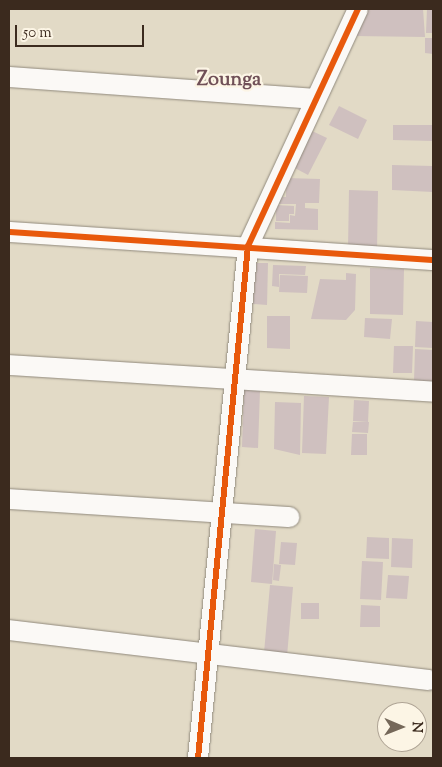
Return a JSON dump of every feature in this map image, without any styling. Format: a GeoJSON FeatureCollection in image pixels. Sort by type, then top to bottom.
{"type":"FeatureCollection","features":[{"type":"Feature","properties":{"kind":"street"},"geometry":{"type":"LineString","coordinates":[[198,758],[248,246],[313,99],[358,9]]}},
{"type":"Feature","properties":{"kind":"street"},"geometry":{"type":"LineString","coordinates":[[9,77],[313,99]]}},
{"type":"Feature","properties":{"kind":"street"},"geometry":{"type":"LineString","coordinates":[[9,232],[248,246],[433,260]]}},
{"type":"Feature","properties":{"kind":"street"},"geometry":{"type":"LineString","coordinates":[[9,365],[433,392]]}},
{"type":"Feature","properties":{"kind":"street"},"geometry":{"type":"LineString","coordinates":[[9,498],[289,517]]}},
{"type":"Feature","properties":{"kind":"street"},"geometry":{"type":"LineString","coordinates":[[9,630],[429,680]]}},
{"type":"Feature","properties":{"kind":"building"},"geometry":{"type":"Polygon","coordinates":[[[368,9],[423,9],[425,37],[354,36],[368,9]]]}},
{"type":"Feature","properties":{"kind":"building"},"geometry":{"type":"Polygon","coordinates":[[[427,9],[433,9],[433,33],[426,33],[427,9]]]}},
{"type":"Feature","properties":{"kind":"building"},"geometry":{"type":"Polygon","coordinates":[[[425,38],[433,38],[433,54],[425,53],[425,38]]]}},
{"type":"Feature","properties":{"kind":"building"},"geometry":{"type":"Polygon","coordinates":[[[339,106],[367,120],[358,139],[329,125],[339,106]]]}},
{"type":"Feature","properties":{"kind":"building"},"geometry":{"type":"Polygon","coordinates":[[[393,125],[433,125],[433,141],[393,140],[393,125]]]}},
{"type":"Feature","properties":{"kind":"building"},"geometry":{"type":"Polygon","coordinates":[[[310,130],[327,138],[308,175],[291,166],[310,130]]]}},
{"type":"Feature","properties":{"kind":"building"},"geometry":{"type":"Polygon","coordinates":[[[392,165],[433,166],[433,192],[392,190],[392,165]]]}},
{"type":"Feature","properties":{"kind":"building"},"geometry":{"type":"Polygon","coordinates":[[[286,178],[320,179],[319,203],[305,203],[305,208],[318,209],[318,230],[275,229],[275,222],[290,223],[290,215],[295,216],[296,204],[276,204],[277,197],[286,197],[286,178]]]}},
{"type":"Feature","properties":{"kind":"building"},"geometry":{"type":"Polygon","coordinates":[[[349,190],[378,191],[377,250],[348,249],[349,190]]]}},
{"type":"Feature","properties":{"kind":"building"},"geometry":{"type":"Polygon","coordinates":[[[276,205],[294,206],[294,214],[289,214],[289,221],[276,221],[276,205]]]}},
{"type":"Feature","properties":{"kind":"building"},"geometry":{"type":"Polygon","coordinates":[[[254,263],[268,263],[267,305],[253,304],[254,263]]]}},
{"type":"Feature","properties":{"kind":"building"},"geometry":{"type":"Polygon","coordinates":[[[273,265],[306,266],[305,275],[279,274],[279,287],[272,286],[273,265]]]}},
{"type":"Feature","properties":{"kind":"building"},"geometry":{"type":"Polygon","coordinates":[[[370,268],[404,269],[403,315],[370,314],[370,268]]]}},
{"type":"Feature","properties":{"kind":"building"},"geometry":{"type":"Polygon","coordinates":[[[346,273],[356,274],[355,310],[346,320],[311,319],[320,279],[346,280],[346,273]]]}},
{"type":"Feature","properties":{"kind":"building"},"geometry":{"type":"Polygon","coordinates":[[[280,275],[308,276],[307,293],[279,292],[280,275]]]}},
{"type":"Feature","properties":{"kind":"building"},"geometry":{"type":"Polygon","coordinates":[[[267,316],[290,316],[290,349],[267,348],[267,316]]]}},
{"type":"Feature","properties":{"kind":"building"},"geometry":{"type":"Polygon","coordinates":[[[365,318],[392,319],[390,339],[364,337],[365,318]]]}},
{"type":"Feature","properties":{"kind":"building"},"geometry":{"type":"Polygon","coordinates":[[[416,321],[433,322],[433,348],[415,347],[416,321]]]}},
{"type":"Feature","properties":{"kind":"building"},"geometry":{"type":"Polygon","coordinates":[[[394,346],[413,346],[412,373],[393,373],[394,346]]]}},
{"type":"Feature","properties":{"kind":"building"},"geometry":{"type":"Polygon","coordinates":[[[415,349],[433,350],[433,383],[414,382],[415,349]]]}},
{"type":"Feature","properties":{"kind":"building"},"geometry":{"type":"Polygon","coordinates":[[[244,390],[260,390],[258,448],[242,447],[244,390]]]}},
{"type":"Feature","properties":{"kind":"building"},"geometry":{"type":"Polygon","coordinates":[[[304,396],[329,397],[326,454],[302,453],[304,396]]]}},
{"type":"Feature","properties":{"kind":"building"},"geometry":{"type":"Polygon","coordinates":[[[354,400],[369,401],[368,422],[353,421],[354,400]]]}},
{"type":"Feature","properties":{"kind":"building"},"geometry":{"type":"Polygon","coordinates":[[[275,402],[301,403],[300,455],[274,449],[275,402]]]}},
{"type":"Feature","properties":{"kind":"building"},"geometry":{"type":"Polygon","coordinates":[[[353,422],[369,422],[368,433],[352,432],[353,422]]]}},
{"type":"Feature","properties":{"kind":"building"},"geometry":{"type":"Polygon","coordinates":[[[352,434],[367,434],[367,455],[351,455],[352,434]]]}},
{"type":"Feature","properties":{"kind":"building"},"geometry":{"type":"Polygon","coordinates":[[[255,529],[276,531],[272,584],[251,582],[255,529]]]}},
{"type":"Feature","properties":{"kind":"building"},"geometry":{"type":"Polygon","coordinates":[[[367,537],[389,538],[389,559],[366,558],[367,537]]]}},
{"type":"Feature","properties":{"kind":"building"},"geometry":{"type":"Polygon","coordinates":[[[392,538],[413,539],[412,568],[391,567],[392,538]]]}},
{"type":"Feature","properties":{"kind":"building"},"geometry":{"type":"Polygon","coordinates":[[[281,542],[297,543],[295,565],[279,564],[281,542]]]}},
{"type":"Feature","properties":{"kind":"building"},"geometry":{"type":"Polygon","coordinates":[[[362,561],[383,562],[381,600],[360,599],[362,561]]]}},
{"type":"Feature","properties":{"kind":"building"},"geometry":{"type":"Polygon","coordinates":[[[274,564],[281,565],[279,581],[273,580],[274,564]]]}},
{"type":"Feature","properties":{"kind":"building"},"geometry":{"type":"Polygon","coordinates":[[[388,575],[409,576],[407,599],[386,598],[388,575]]]}},
{"type":"Feature","properties":{"kind":"building"},"geometry":{"type":"Polygon","coordinates":[[[270,585],[293,587],[287,656],[264,653],[270,585]]]}},
{"type":"Feature","properties":{"kind":"building"},"geometry":{"type":"Polygon","coordinates":[[[301,603],[319,603],[319,619],[301,619],[301,603]]]}},
{"type":"Feature","properties":{"kind":"building"},"geometry":{"type":"Polygon","coordinates":[[[361,605],[380,606],[380,627],[360,627],[361,605]]]}},
{"type":"Feature","properties":{"kind":"cycle path"},"geometry":{"type":"LineString","coordinates":[[198,758],[248,246],[358,9]]}},
{"type":"Feature","properties":{"kind":"cycle path"},"geometry":{"type":"LineString","coordinates":[[9,232],[433,260]]}},
{"type":"Feature","properties":{"kind":"district","name":"Zounga"},"geometry":{"type":"Point","coordinates":[229,80]}}]}
